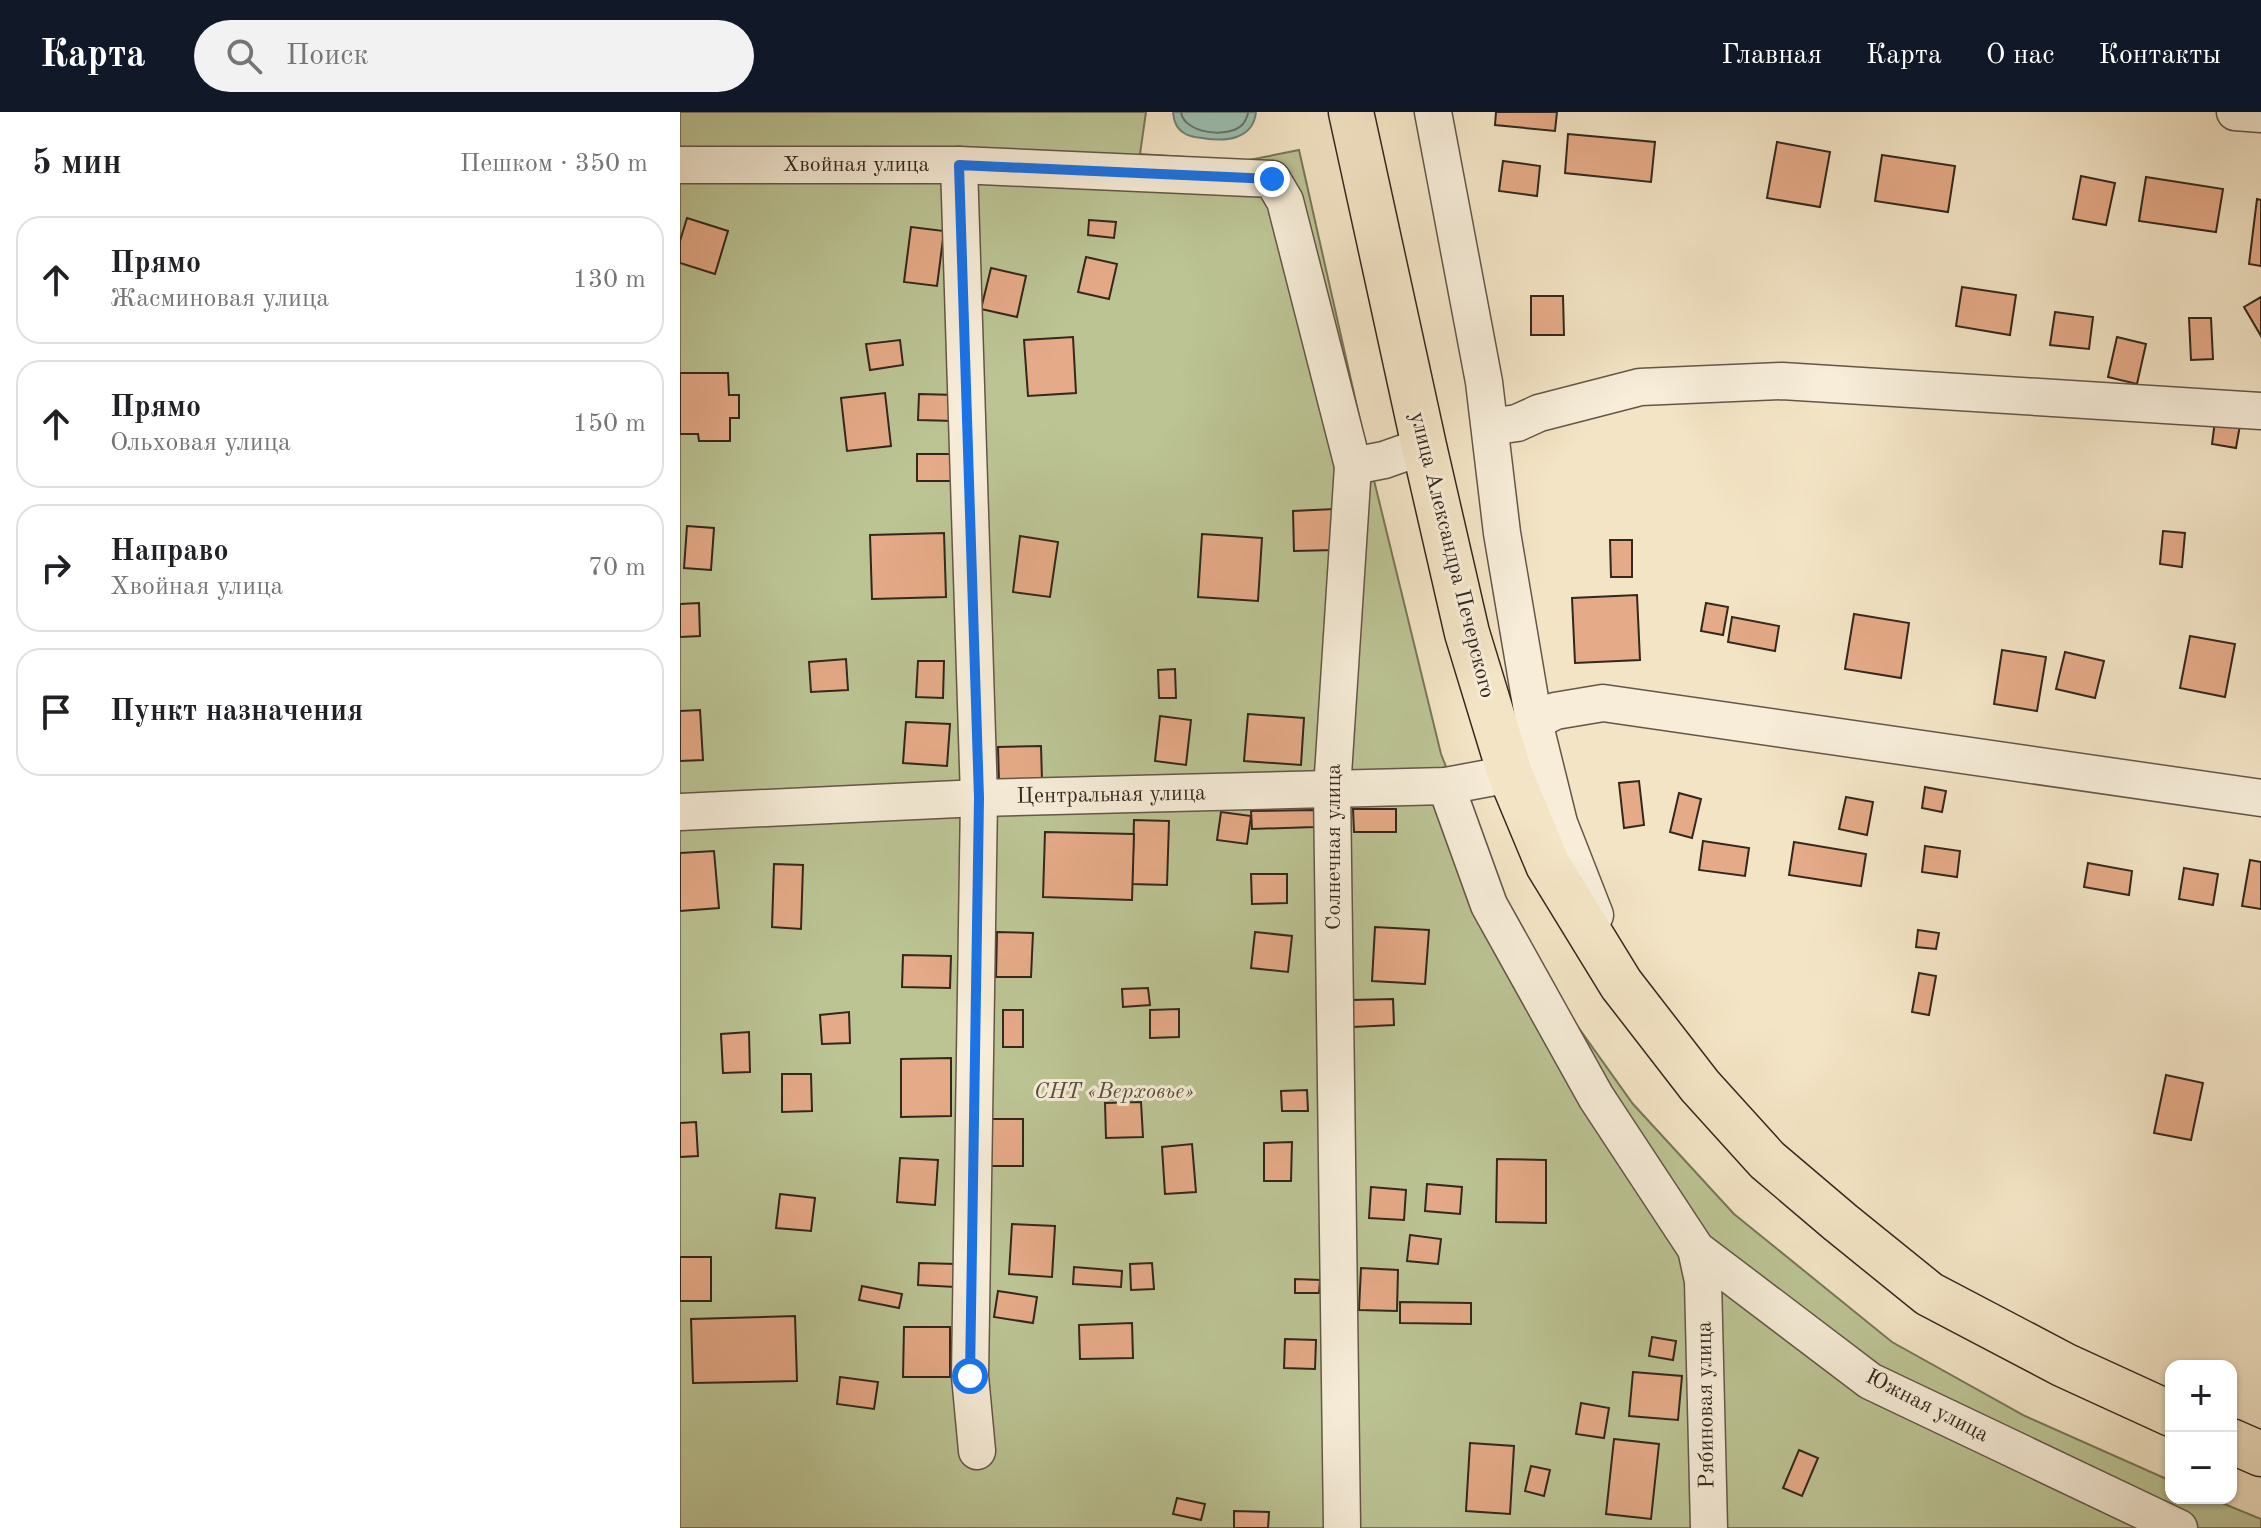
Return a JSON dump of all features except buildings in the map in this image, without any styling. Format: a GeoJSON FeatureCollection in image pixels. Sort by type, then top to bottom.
{"type":"FeatureCollection","features":[{"type":"Feature","properties":{"kind":"main road","name":"улица Александра Печерского"},"geometry":{"type":"LineString","coordinates":[[1351,112],[1467,633],[1510,774],[1548,865],[1621,984],[1700,1086],[1767,1160],[1929,1294],[2064,1365],[2165,1411]]}},
{"type":"Feature","properties":{"kind":"main road"},"geometry":{"type":"LineString","coordinates":[[2237,1444],[2261,1454]]}},
{"type":"Feature","properties":{"kind":"street"},"geometry":{"type":"LineString","coordinates":[[1433,112],[1484,382],[1502,533],[1534,722],[1559,823],[1621,984]]}},
{"type":"Feature","properties":{"kind":"street"},"geometry":{"type":"LineString","coordinates":[[2235,112],[2261,114]]}},
{"type":"Feature","properties":{"kind":"street","name":"Хвойная улица"},"geometry":{"type":"LineString","coordinates":[[680,165],[959,165],[1272,179]]}},
{"type":"Feature","properties":{"kind":"street"},"geometry":{"type":"LineString","coordinates":[[959,165],[979,798],[970,1376],[977,1451]]}},
{"type":"Feature","properties":{"kind":"street","name":"Солнечная улица"},"geometry":{"type":"LineString","coordinates":[[1272,179],[1285,201],[1353,466],[1332,790],[1342,1528]]}},
{"type":"Feature","properties":{"kind":"street"},"geometry":{"type":"LineString","coordinates":[[1490,427],[1517,423],[1539,413],[1640,387],[1782,381],[2261,411]]}},
{"type":"Feature","properties":{"kind":"street"},"geometry":{"type":"LineString","coordinates":[[1353,466],[1384,460],[1424,446]]}},
{"type":"Feature","properties":{"kind":"street"},"geometry":{"type":"LineString","coordinates":[[1534,722],[1555,711],[1603,703],[2261,798]]}},
{"type":"Feature","properties":{"kind":"street","name":"Центральная улица"},"geometry":{"type":"LineString","coordinates":[[680,812],[979,798],[1446,786],[1510,774]]}},
{"type":"Feature","properties":{"kind":"street","name":"Южная улица"},"geometry":{"type":"LineString","coordinates":[[1446,786],[1489,905],[1596,1097],[1700,1265],[1870,1381],[2167,1526]]}},
{"type":"Feature","properties":{"kind":"street","name":"Рябиновая улица"},"geometry":{"type":"LineString","coordinates":[[1700,1265],[1709,1528]]}},
{"type":"Feature","properties":{"kind":"green space","name":"СНТ «Верховье»"},"geometry":{"type":"Polygon","coordinates":[[[680,112],[1146,112],[1140,154],[1244,161],[1299,150],[1370,464],[1441,754],[1486,868],[1543,978],[1633,1104],[1734,1214],[1892,1342],[2025,1416],[2165,1478],[2165,1504],[2225,1504],[2261,1519],[2261,1528],[680,1528],[680,112]]]}},
{"type":"Feature","properties":{"kind":"water"},"geometry":{"type":"Polygon","coordinates":[[[1173,112],[1256,112],[1254,121],[1244,134],[1220,140],[1186,134],[1177,127],[1173,112]]]}},
{"type":"Feature","properties":{"kind":"route"},"geometry":{"type":"LineString","coordinates":[[970,1376],[979,798],[959,165],[1272,179]]}}]}
